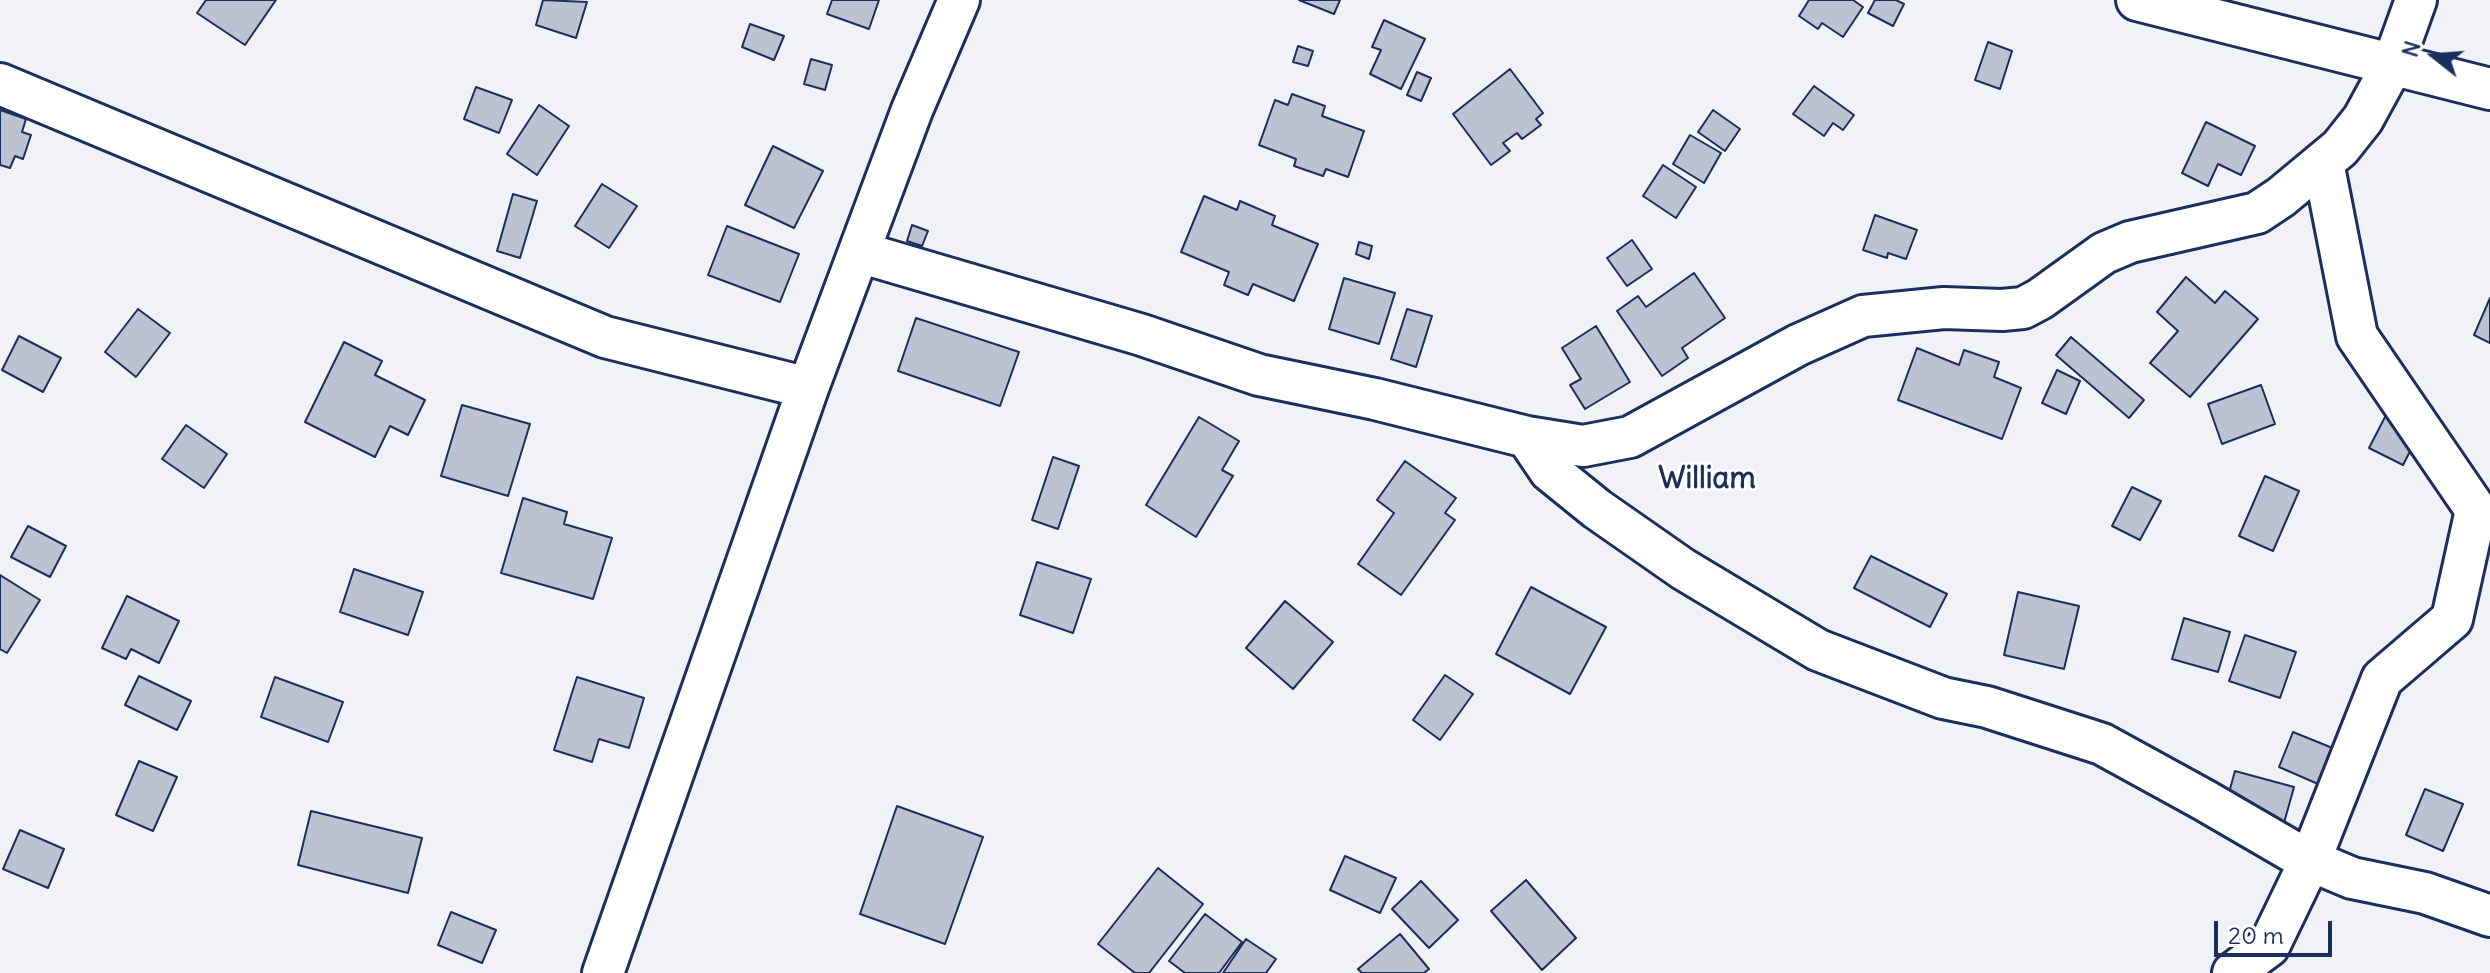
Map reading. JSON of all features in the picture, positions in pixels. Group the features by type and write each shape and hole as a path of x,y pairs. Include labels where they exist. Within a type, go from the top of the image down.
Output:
{"street":[{"path":"603,973 808,388 912,110 959,0"},
{"path":"2137,0 2490,89"},
{"path":"859,252 1142,335 1259,375 1375,399 1527,437 1583,446 1630,437 1798,345 1863,316 1944,308 2023,308 2104,253 2130,242 2257,213 2340,148 2363,119 2393,64 2416,0"},
{"path":"0,84 605,337 808,388"},
{"path":"2233,973 2269,946 2310,861 2382,679 2452,619 2485,502 2357,336 2323,162"},
{"path":"1527,437 1550,471 1597,509 1683,569 1818,650 1943,698 1987,707 2102,744 2310,861 2352,878 2425,893 2490,916"}],"building":[{"path":"206,0 276,0 245,45 197,13"},
{"path":"543,0 587,2 576,38 536,25"},
{"path":"832,0 879,0 869,29 827,14"},
{"path":"1299,0 1340,0 1334,14"},
{"path":"1809,0 1853,0 1863,7 1843,37 1822,23 1818,29 1799,16"},
{"path":"1875,0 1896,0 1904,4 1893,26 1868,13"},
{"path":"1384,20 1425,39 1401,89 1370,74 1381,50 1372,47"},
{"path":"750,24 784,36 774,60 742,47"},
{"path":"1988,42 2012,51 2000,89 1975,80"},
{"path":"1298,46 1313,51 1308,66 1293,62"},
{"path":"811,59 832,65 825,90 804,84"},
{"path":"1510,69 1543,113 1536,119 1541,125 1522,139 1517,133 1503,143 1510,151 1491,165 1453,114"},
{"path":"1417,72 1431,78 1421,101 1407,95"},
{"path":"1814,86 1854,115 1843,130 1833,123 1824,136 1793,114"},
{"path":"476,87 512,100 499,133 464,119"},
{"path":"1292,94 1325,106 1322,116 1364,131 1348,177 1326,169 1323,176 1294,166 1296,159 1259,145 1275,100 1288,105"},
{"path":"539,105 569,126 537,175 507,154"},
{"path":"0,110 26,119 22,132 31,135 23,159 15,156 10,168 0,165"},
{"path":"1713,110 1740,129 1725,151 1698,132"},
{"path":"2206,122 2255,146 2241,175 2218,164 2208,186 2182,173"},
{"path":"1690,135 1721,153 1704,183 1673,164"},
{"path":"773,146 823,171 794,228 745,205"},
{"path":"1663,165 1696,187 1676,218 1643,196"},
{"path":"602,184 637,206 609,248 575,226"},
{"path":"513,194 537,201 520,258 497,251"},
{"path":"1204,196 1237,210 1240,201 1275,216 1272,225 1318,244 1294,301 1253,284 1248,295 1224,285 1229,272 1181,252"},
{"path":"1875,215 1917,230 1906,259 1888,253 1887,258 1863,250"},
{"path":"912,225 928,231 922,246 907,241"},
{"path":"727,226 799,254 780,302 708,275"},
{"path":"1632,240 1652,269 1627,286 1607,258"},
{"path":"1359,242 1372,246 1369,259 1356,254"},
{"path":"1694,273 1725,318 1682,348 1688,358 1662,376 1617,311 1638,296 1646,307"},
{"path":"2186,277 2215,303 2225,291 2258,319 2190,397 2150,363 2178,331 2157,312"},
{"path":"1344,278 1395,293 1379,344 1329,329"},
{"path":"2490,298 2490,343 2474,335"},
{"path":"138,309 170,333 136,377 105,352"},
{"path":"1407,309 1432,316 1416,367 1391,359"},
{"path":"916,318 1019,352 1000,406 898,371"},
{"path":"1596,326 1630,382 1585,409 1570,385 1581,379 1562,348"},
{"path":"19,336 61,358 43,392 2,370"},
{"path":"2071,337 2144,400 2129,418 2056,355"},
{"path":"344,342 382,361 375,375 425,400 408,435 390,426 375,457 305,422"},
{"path":"1917,348 1959,365 1964,350 1999,362 1994,377 2021,388 2002,439 1898,400"},
{"path":"2057,370 2080,381 2066,414 2042,403"},
{"path":"2261,385 2275,424 2222,444 2208,404"},
{"path":"462,405 530,424 508,496 441,476"},
{"path":"2386,415 2420,432 2403,465 2369,448"},
{"path":"1199,417 1239,441 1222,470 1233,476 1196,537 1146,505"},
{"path":"186,425 227,454 204,488 162,459"},
{"path":"1053,457 1079,466 1058,529 1032,520"},
{"path":"1405,461 1456,498 1445,513 1455,520 1401,595 1358,564 1394,513 1377,500"},
{"path":"2265,476 2299,491 2273,551 2239,536"},
{"path":"2132,487 2161,501 2140,540 2112,526"},
{"path":"523,498 567,512 564,524 612,538 593,599 501,573"},
{"path":"28,526 66,546 50,577 11,557"},
{"path":"1871,556 1947,594 1930,627 1854,588"},
{"path":"1037,562 1091,579 1073,633 1020,615"},
{"path":"354,569 423,592 408,635 340,612"},
{"path":"0,575 40,600 7,653 0,649"},
{"path":"1531,587 1606,627 1570,694 1496,654"},
{"path":"2018,592 2079,606 2064,669 2004,655"},
{"path":"127,596 179,621 159,663 131,649 126,659 102,648"},
{"path":"1285,601 1333,642 1293,689 1246,648"},
{"path":"2184,618 2230,632 2218,672 2172,659"},
{"path":"2245,635 2296,652 2280,698 2229,681"},
{"path":"1445,675 1473,694 1440,740 1413,720"},
{"path":"139,676 191,701 177,730 125,705"},
{"path":"275,677 343,702 328,742 261,717"},
{"path":"577,677 644,698 629,748 599,739 592,762 554,750"},
{"path":"2293,732 2340,751 2325,787 2279,767"},
{"path":"139,761 177,777 153,831 116,815"},
{"path":"2235,771 2294,787 2284,823 2225,807"},
{"path":"2425,789 2463,804 2443,851 2406,835"},
{"path":"897,806 983,837 945,944 860,914"},
{"path":"311,811 422,838 408,893 298,865"},
{"path":"20,830 64,849 48,888 3,869"},
{"path":"1345,856 1396,878 1380,913 1330,890"},
{"path":"1158,868 1203,904 1149,973 1135,973 1098,944"},
{"path":"1526,880 1576,938 1542,970 1491,911"},
{"path":"1421,881 1458,920 1429,948 1392,909"},
{"path":"451,912 496,930 482,963 438,945"},
{"path":"1205,914 1242,942 1219,973 1185,973 1169,961"},
{"path":"1400,934 1429,969 1424,973 1362,973 1358,969"},
{"path":"1246,939 1276,959 1266,973 1223,973"}],"district":[{"name":"William","path":"1707,479"}]}
